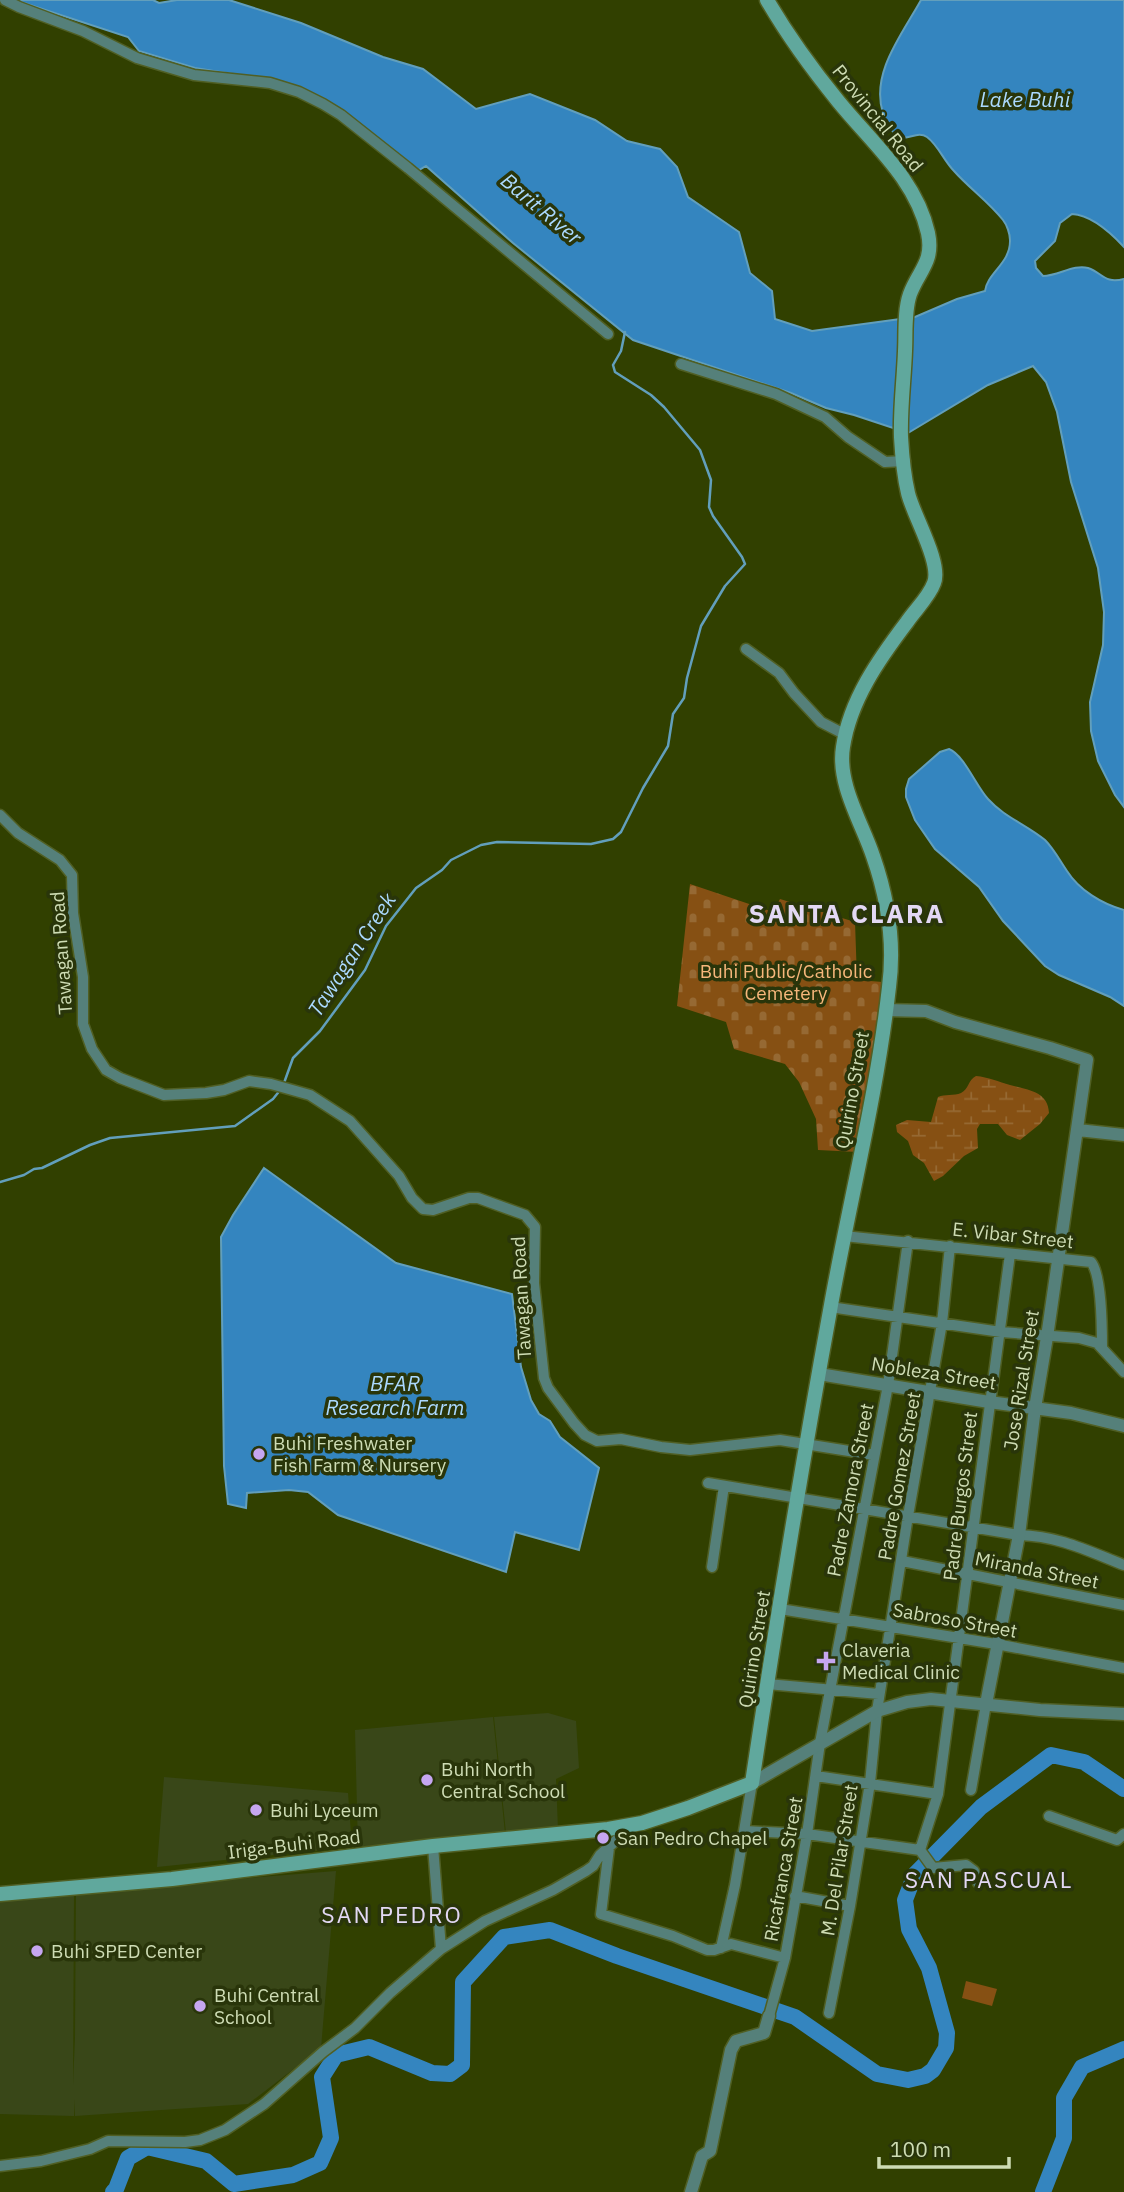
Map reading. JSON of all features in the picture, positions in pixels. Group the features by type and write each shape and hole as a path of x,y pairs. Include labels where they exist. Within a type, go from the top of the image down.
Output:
{"main road":[{"name":"Provincial Road","path":"767,0 785,32 837,100 907,182 917,199 929,236 929,255 909,296 901,434"},
{"name":"Quirino Street","path":"752,1783 830,1307 870,1109 886,1010 891,958 888,911 873,857 846,780 842,758 851,714 862,691 906,623 934,586 936,575 907,492 901,434"},
{"name":"Iriga-Buhi Road","path":"0,1894 185,1877 433,1846 627,1826 688,1808 752,1783"}],"street":[{"path":"5,0 83,31 137,58 194,75 270,83 299,92 323,104 408,168 608,334"},
{"path":"681,364 776,394 825,417 848,437 885,462 905,461"},
{"path":"746,649 779,673 821,722 846,735"},
{"name":"Tawagan Road","path":"0,815 18,832 60,860 72,875 73,913 83,977 83,1024 92,1049 106,1070 164,1095 224,1090 249,1081 310,1095 346,1117 400,1176 412,1198 422,1209 433,1210 468,1198 478,1198 524,1215 532,1221 534,1283 544,1378 563,1410 585,1435 597,1441 621,1439 690,1450 780,1440 874,1455"},
{"name":"Jose Rizal Street","path":"886,1010 926,1011 1087,1060 1035,1408 1019,1535 986,1704"},
{"path":"1078,1130 1124,1135"},
{"name":"E. Vibar Street","path":"844,1236 1091,1262 1096,1268 1102,1348"},
{"name":"Padre Zamora Street","path":"820,1743 888,1385 908,1241"},
{"name":"Padre Gomez Street","path":"877,1711 908,1516 943,1323 950,1246"},
{"name":"Padre Burgos Street","path":"921,1852 938,1794 1010,1254"},
{"path":"830,1307 1001,1332 1079,1338 1097,1343 1124,1372"},
{"name":"Nobleza Street","path":"819,1374 1091,1416 1124,1426"},
{"path":"708,1483 1019,1535 1040,1535 1124,1565"},
{"path":"712,1567 724,1486"},
{"name":"Miranda Street","path":"902,1561 1124,1605"},
{"name":"Sabroso Street","path":"780,1609 1124,1668"},
{"path":"767,1684 880,1695"},
{"path":"720,1948 752,1783 820,1743 877,1711 916,1700 1124,1714"},
{"path":"971,1790 986,1704"},
{"name":"M. Del Pilar Street","path":"828,2013 850,1906 870,1783 877,1711"},
{"name":"Ricafranca Street","path":"769,2016 785,1958 820,1743"},
{"path":"816,1776 938,1794"},
{"path":"1049,1816 1117,1840 1124,1834"},
{"path":"0,2166 41,2161 90,2149 108,2141 173,2143 214,2136 264,2104 355,2028 441,1949 485,1921 578,1876 593,1866 600,1854 621,1836 627,1826"},
{"path":"745,1830 807,1834 921,1852 930,1866 936,1869 966,1865 974,1871 978,1883"},
{"path":"433,1846 441,1949"},
{"path":"609,1848 601,1914 673,1936 707,1951 731,1944 785,1958"},
{"path":"795,1896 850,1906"},
{"path":"691,2192 702,2157 710,2151 731,2050 736,2042 764,2033 769,2016"}],"shaded area":[{"path":"548,1713 576,1721 579,1768 556,1779 558,1830 506,1833 494,1717"},
{"name":"Buhi North Central School","path":"493,1717 505,1833 358,1847 355,1730"},
{"name":"Buhi Lyceum","path":"164,1777 348,1793 352,1847 157,1867"},
{"name":"Buhi Central School","path":"336,1871 321,2048 248,2104 75,2116 74,2099 74,2116 0,2114 0,1901 74,1892 73,2085 76,1892"}],"green space":[{"name":"Buhi Public/Catholic Cemetery","path":"690,884 773,912 780,899 855,922 857,980 883,982 872,1074 858,1152 818,1150 816,1119 799,1082 785,1064 734,1049 726,1022 677,1006"},
{"path":"976,1076 1036,1093 1045,1100 1049,1113 1020,1140 1007,1135 998,1124 980,1124 977,1129 978,1148 934,1181 924,1163 913,1155 908,1141 897,1132 896,1125 907,1120 931,1122 938,1097 961,1093"},
{"path":"966,1981 997,1989 992,2006 962,1998"}],"water":[{"path":"15,0 153,0 159,3 177,0 229,0 301,23 383,57 423,69 476,109 530,94 595,120 627,141 660,149 677,167 688,197 739,232 750,273 772,291 775,319 812,331 915,317 957,299 985,291 1007,255 1010,240 1007,227 992,207 954,171 931,140 923,135 904,138 897,136 890,129 883,113 880,98 885,68 890,54 921,0 1124,0 1124,247 1094,221 1072,214 1060,223 1055,241 1035,261 1036,268 1043,276 1083,267 1108,279 1124,279 1124,807 1098,761 1091,731 1090,702 1103,645 1104,612 1098,568 1071,482 1057,412 1046,382 1033,366 988,385 908,433 826,408 791,393 633,340 513,243 426,166 419,170 344,113 258,78 195,68 139,51 128,37"},
{"path":"949,749 965,764 994,805 1045,840 1078,884 1099,900 1124,910 1124,1006 1045,966 1003,921 979,887 935,849 915,820 906,797 909,779 940,752"},
{"name":"BFAR Research Farm","path":"264,1168 396,1263 512,1294 521,1367 531,1400 539,1414 550,1421 560,1437 599,1468 579,1550 515,1532 506,1572 338,1515 308,1492 289,1490 247,1493 246,1508 228,1504 224,1466 221,1237"}],"waterway":[{"name":"Tawagan Creek","path":"284,1083 293,1058 320,1031 365,970 386,926 416,888 442,870 451,860 481,845 497,842 591,844 613,839 621,832 668,746 673,714 684,698 701,626 725,586 745,564 709,507 711,480 700,450 651,395 615,372 613,365 621,351 625,332"},
{"name":"Tawagan Creek","path":"0,1182 42,1168 110,1138 235,1126 273,1099 281,1089"},
{"path":"113,2192 128,2158 147,2147 206,2161 234,2184 293,2175 320,2163 331,2138 322,2077 336,2055 369,2047 432,2073 450,2074 462,2065 463,1982 504,1937 550,1930 795,2017 877,2074 908,2080 925,2076 933,2070 946,2048 947,2033 929,1968 909,1929 905,1900 915,1874 981,1807 1051,1755 1084,1762 1124,1789"},
{"path":"1043,2192 1064,2138 1064,2098 1082,2067 1124,2049"}],"place":[{"name":"Buhi Freshwater Fish Farm & Nursery","path":"259,1454"},
{"name":"Claveria Medical Clinic","path":"826,1661"},
{"name":"Buhi North Central School","path":"427,1780"},
{"name":"Buhi Lyceum","path":"256,1810"},
{"name":"San Pedro Chapel","path":"603,1838"},
{"name":"Buhi SPED Center","path":"37,1951"},
{"name":"Buhi Central School","path":"200,2006"}],"district":[{"name":"SANTA CLARA","path":"847,914"},
{"name":"SAN PASCUAL","path":"989,1880"},
{"name":"SAN PEDRO","path":"392,1915"}],"water label":[{"name":"Lake Buhi","path":"1025,100"},
{"name":"Barit River","path":"541,209"}]}
